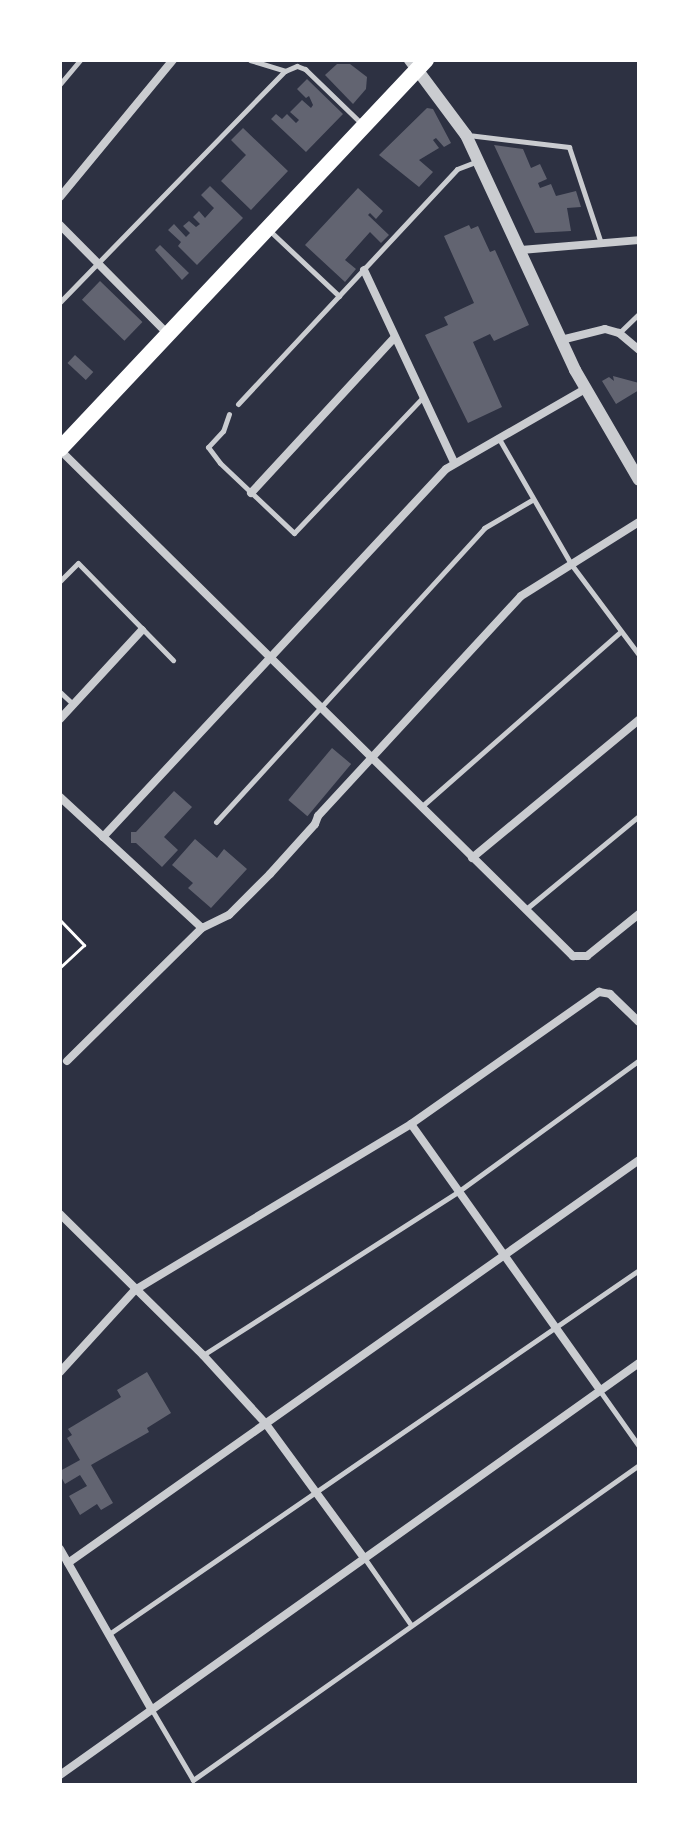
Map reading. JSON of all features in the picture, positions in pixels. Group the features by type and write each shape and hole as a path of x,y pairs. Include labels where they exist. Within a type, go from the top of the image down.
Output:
{"main road":[{"path":"60,450 364,126 418,63"}],"street":[{"path":"60,197 173,60"},
{"path":"418,63 466,135 585,389 639,480"},
{"path":"60,225 169,334"},
{"path":"521,250 639,240"},
{"path":"364,270 454,462"},
{"path":"561,340 593,330 619,333 639,350"},
{"path":"251,493 395,337"},
{"path":"103,837 268,657 454,462 585,389"},
{"path":"60,450 573,956 587,956 639,914"},
{"path":"67,1061 202,928 229,915 270,874 521,596 639,522"},
{"path":"60,719 142,630"},
{"path":"472,858 639,720"},
{"path":"60,797 202,928"},
{"path":"60,1372 135,1290 411,1124 605,991 639,1022"},
{"path":"411,1124 600,1390"},
{"path":"68,1563 639,1160"},
{"path":"60,1214 203,1355 266,1424 364,1558"},
{"path":"60,1775 639,1363"},
{"path":"60,1549 152,1710"}],"lane":[{"path":"60,84 80,60"},
{"path":"250,60 285,71"},
{"path":"60,302 285,71 297,66 305,69 364,126"},
{"path":"466,135 569,147 601,243"},
{"path":"238,404 457,169 479,160"},
{"path":"268,229 339,296"},
{"path":"619,333 639,314"},
{"path":"229,414 223,431 208,447 294,533 424,397"},
{"path":"498,437 571,564 639,655"},
{"path":"216,822 484,528 532,500"},
{"path":"60,581 78,563 173,660"},
{"path":"420,808 621,631"},
{"path":"60,692 73,705"},
{"path":"525,910 639,816"},
{"path":"203,1355 459,1191 639,1060"},
{"path":"108,1635 639,1270"},
{"path":"600,1390 639,1446"},
{"path":"152,1710 193,1780 639,1465"},
{"path":"364,1558 411,1625"}],"path":[{"path":"60,920 84,945 60,967"}],"building":[{"path":"337,64 350,64 367,77 366,89 353,104 325,75"},
{"path":"307,79 343,114 306,152 271,119 276,114 282,119 287,114 296,123 299,120 290,112 302,100 311,108 313,105 309,96 306,98 297,89"},
{"path":"427,108 433,109 451,143 444,147 436,138 433,140 439,148 419,160 433,172 419,187 379,155"},
{"path":"243,128 288,171 251,210 221,181 246,155 231,140"},
{"path":"494,145 523,149 531,168 540,164 547,179 538,183 540,188 551,184 556,196 576,191 581,207 567,208 571,231 535,233"},
{"path":"210,186 243,218 197,265 178,246 181,242 168,230 174,224 186,237 190,233 183,226 189,221 196,227 200,224 193,217 199,211 205,218 214,208 201,195"},
{"path":"358,188 383,211 376,219 370,213 368,215 389,235 381,243 370,232 345,260 356,269 345,282 305,245"},
{"path":"469,225 471,229 478,226 490,252 495,250 529,325 494,341 490,334 473,342 502,407 468,423 425,335 448,325 444,317 474,303 444,236"},
{"path":"160,245 189,273 182,280 155,250"},
{"path":"100,281 142,322 124,341 82,300"},
{"path":"75,355 93,372 86,380 67,363"},
{"path":"613,376 639,383 639,390 616,404 602,381 609,377 614,381"},
{"path":"332,748 351,764 307,816 288,800"},
{"path":"174,791 192,807 164,837 178,850 162,867 136,843 131,843 131,832 136,832"},
{"path":"195,839 217,858 224,849 247,869 211,908 188,888 193,883 172,865"},
{"path":"147,1372 171,1413 147,1428 149,1432 91,1465 113,1503 101,1510 97,1504 80,1515 69,1496 87,1486 80,1475 65,1484 60,1475 60,1471 80,1460 67,1438 72,1435 68,1429 121,1397 117,1390"}]}
